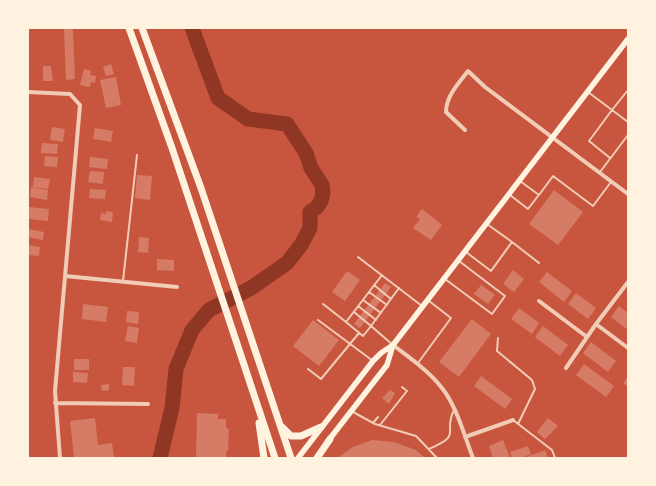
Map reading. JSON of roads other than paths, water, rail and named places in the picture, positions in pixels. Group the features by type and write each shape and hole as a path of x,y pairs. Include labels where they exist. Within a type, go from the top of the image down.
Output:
{"highway":[{"path":"129,28 275,458"},
{"path":"142,28 201,188 275,414 291,458"},
{"path":"254,399 264,458"},
{"path":"275,414 283,429 291,436 301,436 321,427"},
{"path":"317,458 330,438"}],"main road":[{"path":"314,458 387,365 394,345 588,91 626,47 628,39"},
{"path":"298,458 373,361 381,353 394,345"}],"street":[{"path":"465,130 446,112 446,105 454,88 468,72 485,87 628,194"},
{"path":"28,92 70,94 80,105 55,403 60,458"},
{"path":"65,276 178,287"},
{"path":"566,368 596,324 628,282"},
{"path":"539,301 587,337"},
{"path":"596,324 628,348"},
{"path":"394,345 443,388 454,410 473,458"},
{"path":"55,403 148,404"},
{"path":"465,437 513,420"}],"lane":[{"path":"610,158 589,141 628,90"},
{"path":"588,91 628,122"},
{"path":"599,173 628,135"},
{"path":"123,282 137,155"},
{"path":"509,194 528,209 553,176 593,206 611,182"},
{"path":"519,181 538,195"},
{"path":"487,223 539,263"},
{"path":"465,252 491,271 512,242"},
{"path":"358,257 423,307"},
{"path":"445,278 492,314 505,296 458,260"},
{"path":"346,322 382,275"},
{"path":"374,285 391,299"},
{"path":"323,304 363,336 399,288"},
{"path":"369,292 387,305"},
{"path":"363,300 381,313"},
{"path":"417,364 451,318 428,300"},
{"path":"358,306 376,320"},
{"path":"354,312 394,345"},
{"path":"318,320 373,361"},
{"path":"308,369 321,379 359,332"},
{"path":"498,338 497,351 532,380 535,389 518,424"},
{"path":"380,425 407,391 402,387"},
{"path":"429,449 447,440 452,433 450,424 454,410"},
{"path":"351,411 373,423 416,436 437,458"},
{"path":"373,423 378,417"},
{"path":"513,420 552,450 555,458"}],"waterway":[{"path":"160,458 172,408 176,369 192,330 209,310 251,288 287,263 301,245 310,228 310,212 317,207 321,201 323,193 322,185 311,168 306,153 287,124 248,119 218,98 192,28"}]}
